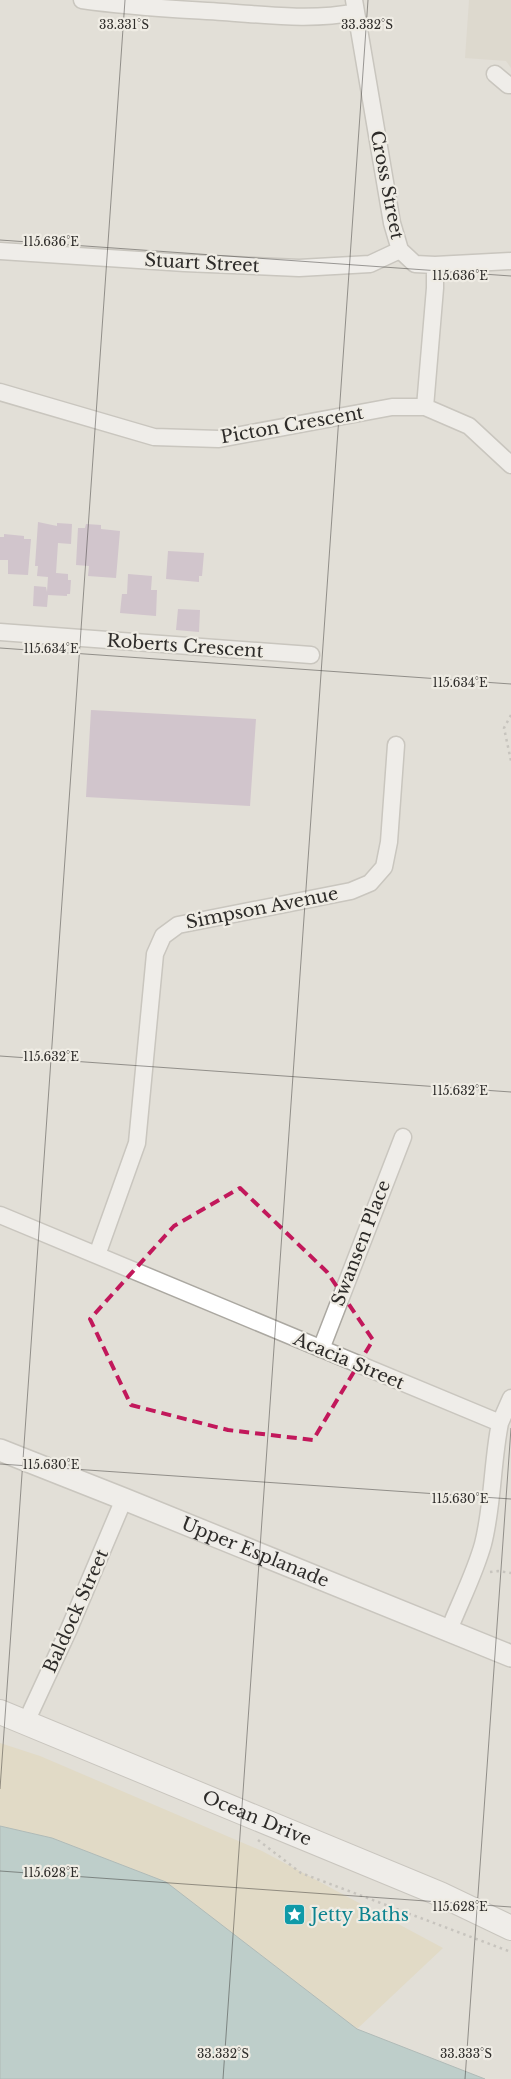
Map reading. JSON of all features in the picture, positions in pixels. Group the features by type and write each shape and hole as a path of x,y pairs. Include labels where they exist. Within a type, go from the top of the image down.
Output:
{"main road":[{"name":"Ocean Drive","path":"0,1699 29,1717 440,1894 511,1928"},
{"name":"Ocean Drive","path":"0,1712 29,1717 482,1900 511,1914"}],"street":[{"path":"82,0 117,6 301,18 333,17 355,6"},
{"name":"Cross Street","path":"355,6 392,223 400,250 415,264 435,265 511,261"},
{"path":"495,74 511,86"},
{"name":"Stuart Street","path":"0,251 185,264 299,268 370,264 400,250"},
{"path":"424,407 435,288 435,265"},
{"name":"Picton Crescent","path":"0,392 154,437 219,439 392,407 424,407 469,426 511,465"},
{"name":"Roberts Crescent","path":"0,632 310,655"},
{"name":"Simpson Avenue","path":"97,1255 137,1143 155,954 163,936 178,925 351,891 370,883 384,867 389,842 396,745"},
{"name":"Swansen Place","path":"320,1349 403,1137"},
{"name":"Acacia Street","path":"0,1215 500,1423"},
{"path":"449,1630 482,1546 488,1516 494,1454 500,1423 511,1398"},
{"name":"Upper Esplanade","path":"0,1450 511,1656"},
{"name":"Baldock Street","path":"29,1717 124,1499"}],"path":[{"path":"511,715 504,728 511,761"},
{"path":"254,1838 301,1872 511,1952"}],"highlighted area":[{"path":"240,1188 327,1272 373,1340 313,1440 228,1430 131,1405 90,1319 174,1226"}],"shaded area":[{"path":"469,0 511,0 511,68 506,61 465,58"}],"sand":[{"name":"Jetty Baths","path":"0,1743 40,1756 262,1851 443,1948 357,2029 166,1882 52,1838 0,1826"}],"water":[{"path":"0,1826 52,1838 166,1882 357,2029 485,2079 0,2079"}],"building":[{"path":"38,522 57,526 57,523 72,524 71,544 58,543 56,573 68,574 68,580 71,580 70,594 67,594 67,596 48,595 47,607 33,606 34,586 46,587 47,592 48,577 37,576 38,566 35,566"},
{"path":"86,524 101,525 101,529 120,531 116,578 88,576 89,566 76,565 78,528 85,528"},
{"path":"4,534 24,536 24,539 31,539 28,575 8,574 8,560 0,560 0,537 4,537"},
{"path":"168,551 204,553 202,576 199,576 199,582 166,579"},
{"path":"128,574 152,576 151,590 157,590 156,616 120,613 122,594 127,594"},
{"path":"178,609 200,610 199,632 176,630"},
{"path":"91,710 256,719 250,806 86,797"}],"place":[{"name":"Jetty Baths","path":"295,1915"}]}
